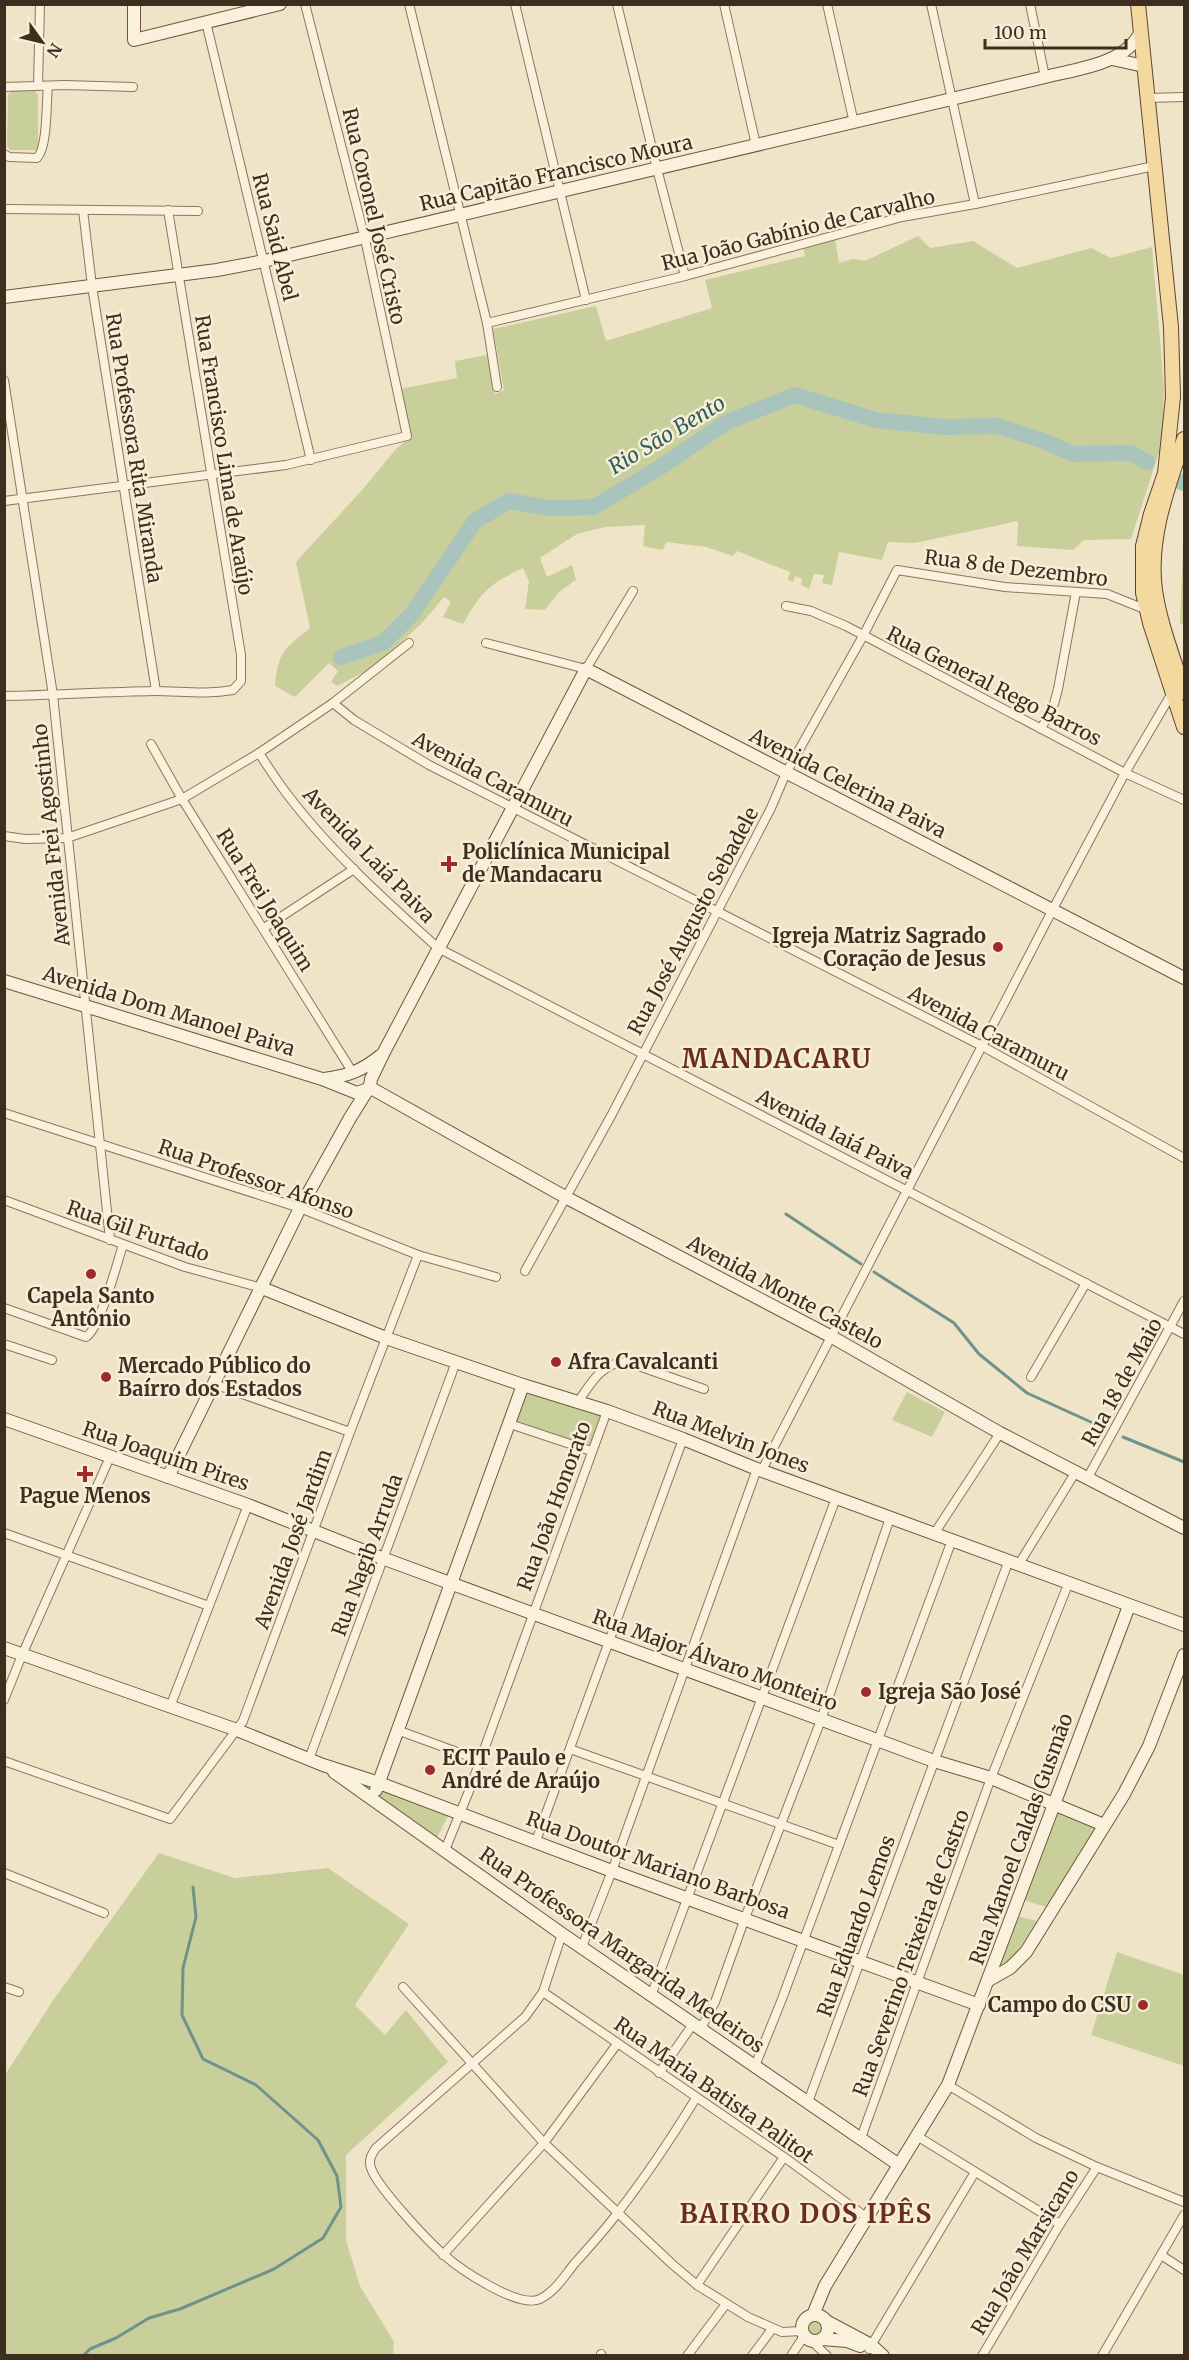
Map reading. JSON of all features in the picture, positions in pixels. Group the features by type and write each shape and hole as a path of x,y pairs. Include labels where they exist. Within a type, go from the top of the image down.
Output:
{"main road":[{"path":"134,4 134,39 280,4"},
{"path":"1138,4 1179,385 1165,473 1150,514 1143,546 1142,574 1147,610 1178,692"},
{"path":"1111,59 1129,50 1140,33"},
{"path":"1111,59 1144,66"},
{"name":"Rua Capitão Francisco Moura","path":"4,297 264,261 854,123 1111,59"},
{"path":"1185,439 1157,527 1154,554 1155,591 1185,727"},
{"path":"168,1477 300,1208 350,1118 362,1079 384,1052 586,669"},
{"name":"Avenida Celerina Paiva","path":"586,669 1185,978"},
{"name":"Avenida Dom Manoel Paiva","path":"4,981 352,1090"},
{"path":"322,1079 362,1079"},
{"path":"350,1118 352,1090 361,1093 362,1079"},
{"name":"Avenida Monte Castelo","path":"362,1079 567,1198 832,1337 1000,1433 1185,1528"},
{"name":"Rua Melvin Jones","path":"262,1288 386,1338 607,1411 759,1470 1185,1625"},
{"path":"372,1799 523,1385"},
{"name":"Rua Joaquim Pires","path":"4,1419 248,1505 313,1532"},
{"name":"Rua Major Álvaro Monteiro","path":"313,1532 685,1671 934,1761 991,1778 1104,1826"},
{"name":"Rua Manoel Caldas Gusmão","path":"810,2337 804,2321 813,2315 822,2292 866,2217 948,2085 1129,1606"},
{"path":"4,1648 237,1730 323,1765"},
{"path":"989,1980 1010,1968 1026,1952 1124,1794 1149,1746 1185,1655"},
{"name":"Rua Doutor Mariano Barbosa","path":"323,1765 379,1782 612,1871 979,2005"},
{"name":"Rua Professora Margarida Medeiros","path":"323,1765 651,1996 899,2165"},
{"path":"813,2315 818,2315 876,2351"},
{"path":"810,2337 828,2331 826,2321"},
{"path":"810,2337 847,2341 876,2351"}],"street":[{"path":"38,85 40,4"},
{"name":"Rua Coronel José Cristo","path":"305,4 365,239 407,436 311,460"},
{"path":"409,4 487,323 497,387"},
{"path":"515,4 586,300"},
{"path":"617,4 685,276"},
{"path":"724,4 756,145"},
{"path":"827,4 854,123"},
{"path":"931,4 975,204"},
{"path":"1030,4 1045,77"},
{"name":"Rua Said Abel","path":"206,22 311,460"},
{"path":"4,87 38,85 134,87"},
{"path":"4,154 9,157 37,158 40,155 43,145 48,86"},
{"path":"1147,98 1185,98"},
{"name":"Rua João Gabínio de Carvalho","path":"487,323 685,276 903,217 1154,166"},
{"path":"4,209 198,211"},
{"name":"Rua Professora Rita Miranda","path":"83,210 92,286 156,691"},
{"name":"Rua Francisco Lima de Araújo","path":"156,691 190,694 233,690 238,687 242,673 241,655 168,210"},
{"name":"Avenida Frei Agostinho","path":"4,380 53,695 110,1240"},
{"path":"4,501 311,460"},
{"name":"Rua 8 de Dezembro","path":"887,585 897,570 901,569 1005,587 1107,594 1147,610"},
{"name":"Rua José Augusto Sebadele","path":"525,1271 567,1198 771,808 786,773 863,636 887,585"},
{"path":"586,669 633,591"},
{"path":"1041,729 1054,704 1058,689 1076,592"},
{"name":"Rua General Rego Barros","path":"786,606 811,611 828,618 1125,772 1185,800"},
{"path":"4,836 34,839 67,838 182,798 259,753 333,702 409,643"},
{"name":"Avenida Celerina Paiva","path":"486,644 586,669"},
{"path":"4,696 156,691"},
{"path":"582,1947 759,1470 832,1337 1125,772 1178,692"},
{"name":"Avenida Caramuru","path":"333,702 354,720 385,740 512,808 982,1046 1185,1158"},
{"name":"Rua Frei Joaquim","path":"151,744 182,798 362,1079"},
{"name":"Avenida Laiá Paiva","path":"259,753 287,794 354,869 438,948"},
{"path":"264,928 354,869"},
{"name":"Avenida Iaiá Paiva","path":"438,948 1185,1334"},
{"name":"Rua Professor Afonso","path":"4,1113 300,1208 418,1255 496,1277"},
{"name":"Rua Gil Furtado","path":"4,1200 185,1267 262,1288"},
{"path":"4,1308 86,1337 93,1331 105,1302 123,1245"},
{"name":"Avenida José Jardim","path":"4,1761 170,1819 237,1730 256,1689 350,1432 418,1255"},
{"path":"1031,1377 1086,1283"},
{"name":"Rua 18 de Maio","path":"1087,1479 1185,1301"},
{"path":"4,1344 52,1360"},
{"name":"Rua Nagib Arruda","path":"309,1759 456,1362"},
{"path":"578,1402 598,1375 615,1362 627,1362 704,1389"},
{"path":"214,1384 350,1432"},
{"name":"Rua João Honorato","path":"445,1850 607,1411"},
{"path":"510,1424 591,1451"},
{"path":"934,1534 1000,1433"},
{"path":"536,1841 683,1439"},
{"path":"4,1700 110,1457"},
{"name":"Rua Eduardo Lemos","path":"808,2102 934,1761 1014,1562 1075,1473"},
{"path":"651,1996 836,1498"},
{"path":"170,1707 248,1505"},
{"path":"659,2073 715,2002 821,1720 890,1518"},
{"path":"4,1533 208,1606"},
{"path":"755,2066 952,1540"},
{"name":"Rua Severino Teixeira de Castro","path":"861,2138 991,1778 1069,1582"},
{"path":"397,1730 479,1760"},
{"path":"570,1749 839,1845"},
{"path":"4,1873 104,1913"},
{"path":"562,1934 543,1992 520,2022 376,2148 370,2157 370,2167 378,2181 401,2210 443,2255 463,2270 513,2297 533,2301 549,2293 618,2213 696,2098"},
{"path":"4,1987 19,1992"},
{"path":"402,1987 544,2143 698,2285 726,2304 772,2329 810,2337 827,2355"},
{"name":"Rua Maria Batista Palitot","path":"543,1992 784,2157 866,2217"},
{"path":"443,2255 544,2143 617,2044"},
{"path":"948,2085 1036,2138 1097,2167 1185,2202"},
{"path":"917,2136 1060,2224"},
{"path":"698,2285 784,2157"},
{"name":"Rua João Marsicano","path":"982,2355 1060,2224 1097,2167"},
{"path":"876,2351 975,2172"},
{"path":"1102,2355 1185,2215"},
{"path":"1161,2255 1185,2270"},
{"path":"687,2355 726,2304"},
{"path":"752,2355 772,2329"},
{"path":"791,2355 810,2337"}],"green space":[{"path":"12,90 34,90 38,95 38,147 35,150 10,150 7,146 8,95"},
{"path":"918,236 930,248 973,241 1017,268 1091,248 1111,258 1152,247 1164,388 1162,443 1131,539 1084,540 1073,550 1017,546 1018,521 915,543 888,542 882,560 839,552 832,585 822,583 824,575 814,574 809,589 801,585 802,579 795,576 793,582 788,580 790,572 737,551 733,556 706,547 666,542 663,550 643,546 645,525 605,527 577,534 540,558 547,577 572,565 576,580 559,592 545,610 525,609 529,581 523,568 487,590 463,624 443,617 451,602 444,597 422,623 374,667 337,686 331,682 338,671 329,663 295,697 275,686 278,666 284,652 310,628 296,562 396,449 408,439 399,389 457,378 455,361 487,355 495,394 504,390 493,329 596,306 606,341 712,308 705,280 805,256 803,246 835,239 839,263 853,259 865,261"},
{"path":"1184,517 1184,625 1180,623"},
{"path":"525,1386 607,1411 591,1451 510,1424"},
{"path":"907,1392 945,1412 932,1437 892,1420"},
{"path":"384,1792 449,1814 436,1840 376,1796"},
{"path":"1056,1809 1099,1829 1049,1908 1023,1900"},
{"path":"159,1853 235,1878 328,1868 409,1924 355,2005 385,2035 406,2010 448,2062 346,2155 346,2240 360,2286 394,2342 393,2355 5,2355 5,2075 54,1999"},
{"path":"1018,1916 1037,1921 1017,1952 998,1970"},
{"name":"Campo do CSU","path":"1117,1952 1184,1975 1184,2066 1091,2035"},
{"path":"812,2321 818,2321 822,2328 818,2335 812,2335 808,2331 808,2325"}],"waterway":[{"name":"Rio São Bento","path":"341,657 383,643 412,614 475,521 509,501 549,508 594,507 659,468 727,422 795,395 876,420 943,427 998,426 1044,441 1073,454 1131,453 1147,462"},
{"path":"786,1214 861,1264"},
{"path":"874,1272 954,1323 979,1354 1027,1393 1104,1428"},
{"path":"1123,1437 1184,1462"},
{"path":"83,2356 90,2349 116,2338 149,2318 180,2309 274,2269 323,2238 341,2207 337,2176 318,2140 256,2085 203,2059 182,2015 183,1968 196,1917 193,1887"}],"place":[{"name":"Policlínica Municipal de Mandacaru","path":"449,864"},
{"name":"Igreja Matriz Sagrado Coração de Jesus","path":"998,947"},
{"name":"Capela Santo Antônio","path":"91,1274"},
{"name":"Afra Cavalcanti","path":"556,1362"},
{"name":"Mercado Público do Baírro dos Estados","path":"106,1377"},
{"name":"Pague Menos","path":"85,1474"},
{"name":"Igreja São José","path":"866,1692"},
{"name":"ECIT Paulo e André de Araújo","path":"430,1770"},
{"name":"Campo do CSU","path":"1143,2005"}],"district":[{"name":"MANDACARU","path":"777,1059"},
{"name":"BAIRRO DOS IPÊS","path":"806,2214"}]}
